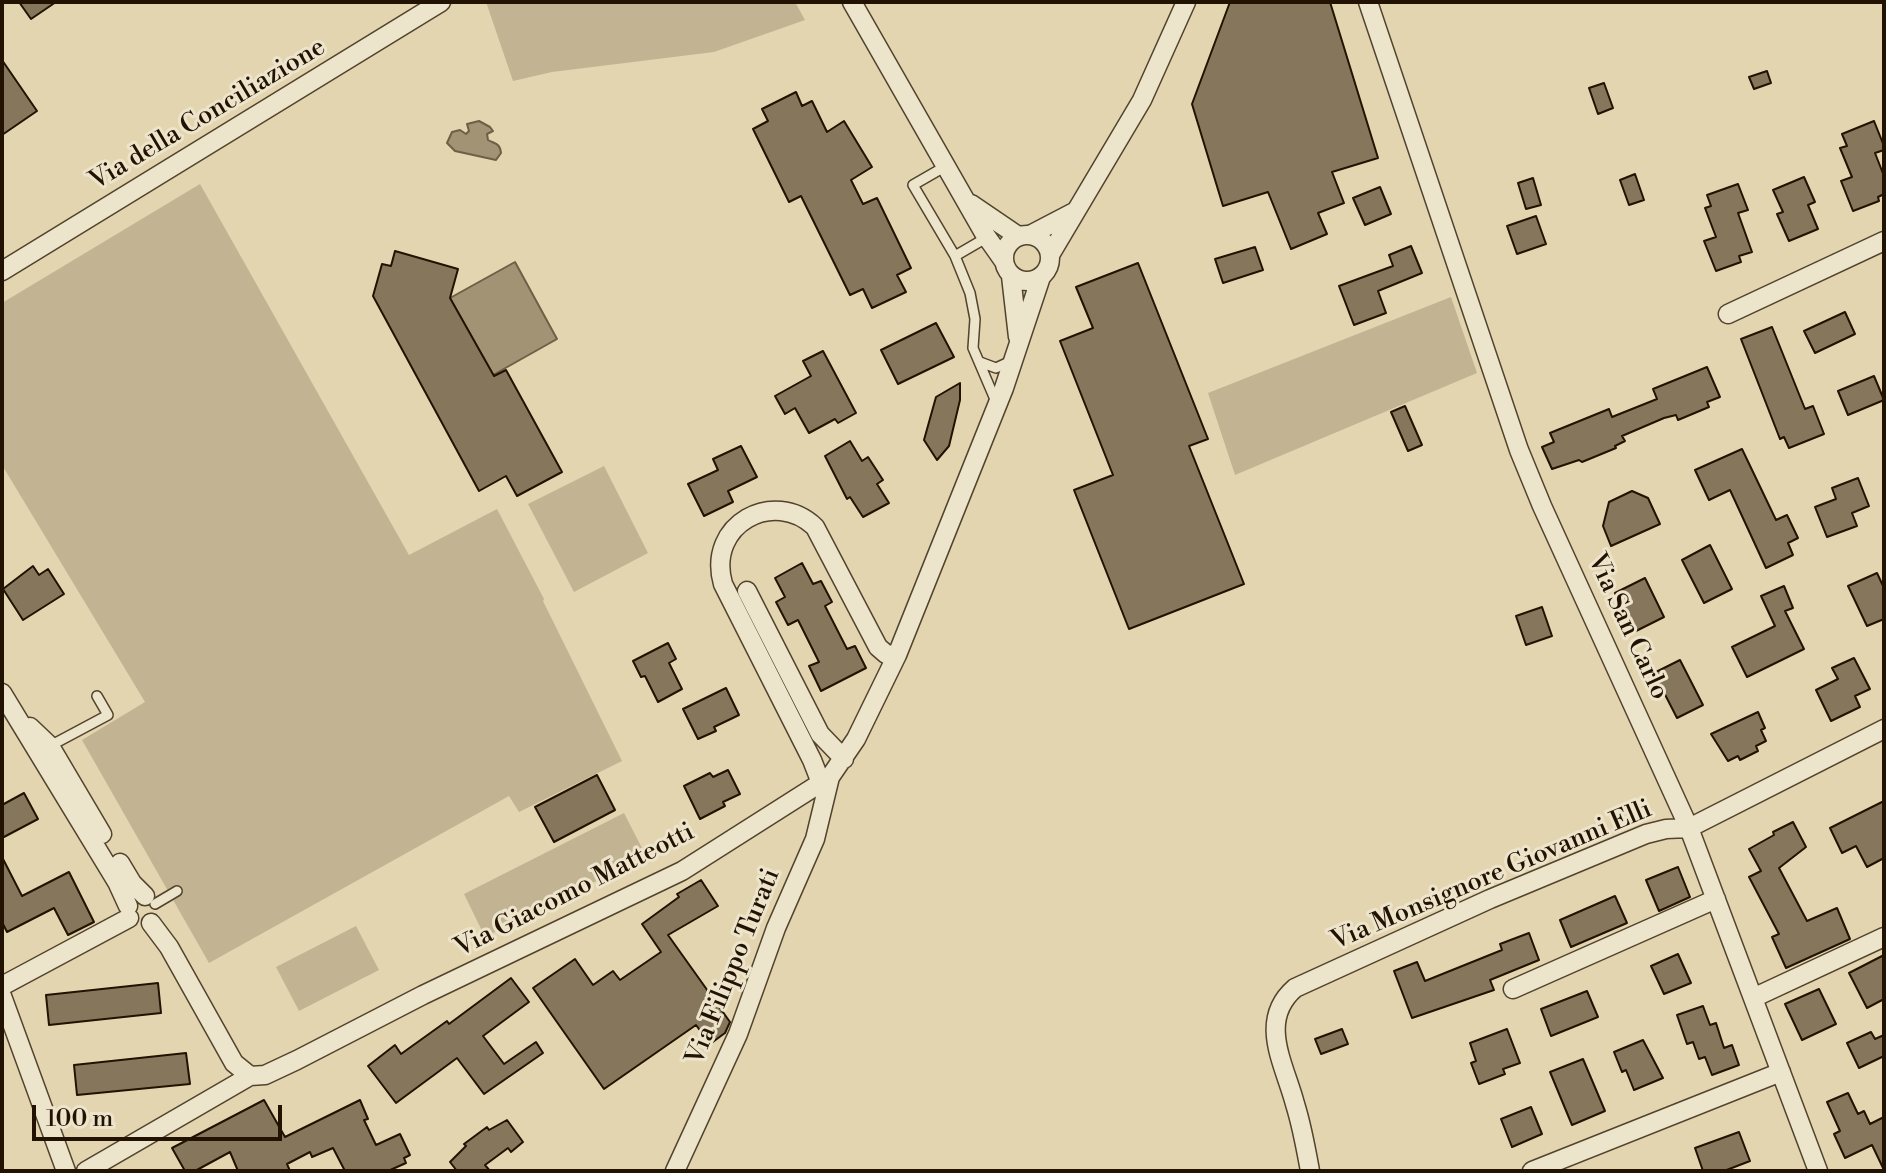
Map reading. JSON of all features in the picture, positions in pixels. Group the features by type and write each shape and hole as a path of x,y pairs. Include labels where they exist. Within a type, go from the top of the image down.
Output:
{"street":[{"name":"Via della Conciliazione","path":"2,271 441,2"},
{"path":"852,2 986,238 1007,268 1026,281 1041,277 1047,271 1050,255 1142,100 1186,2"},
{"name":"Via San Carlo","path":"1368,2 1528,471 1689,828 1818,1171"},
{"path":"966,200 1024,235 1044,242 1050,255"},
{"path":"1007,268 1007,246 1078,209"},
{"path":"1728,314 1884,241"},
{"name":"Via Giacomo Matteotti","path":"1007,268 1017,349"},
{"name":"Via Giacomo Matteotti","path":"86,1171 250,1076 265,1075 297,1060 423,995 682,871 825,780 844,759 897,655 997,406 1041,277"},
{"path":"825,780 723,584 718,567 723,541 744,520 758,513 779,511 805,518 815,527 878,647 886,654 897,655"},
{"path":"747,591 820,734 844,759"},
{"path":"5,699 44,750 132,883 150,900 157,915 151,923 139,926 128,912 117,882 44,750"},
{"name":"Via Monsignore Giovanni Elli","path":"1310,1171 1296,1107 1275,1037 1278,1009 1290,992 1476,906 1646,834 1689,828 1884,729"},
{"name":"Via Filippo Turati","path":"675,1171 738,1034 776,928 815,839 825,780"},
{"path":"2,986 128,912 133,899 150,900"},
{"path":"1513,989 1716,899"},
{"path":"151,923 169,947 234,1063 250,1076"},
{"path":"1753,998 1884,937"},
{"path":"2,996 66,1171"},
{"path":"1532,1171 1781,1072"}],"lane":[{"path":"946,166 913,185 955,256 970,293 975,319 973,348 997,406"},
{"path":"955,256 986,238"},
{"path":"980,362 996,368 1006,365 1017,349"},
{"path":"44,750 108,715 97,696"},
{"path":"150,900 177,891"}],"shaded area":[{"path":"486,2 795,2 805,20 714,52 552,72 513,81"},
{"path":"479,121 493,131 487,134 488,140 497,144 500,150 496,160 455,151 447,143 452,132 460,130 466,134 469,131 467,124"},
{"path":"200,184 409,555 497,509 622,761 519,812 509,796 209,963 82,740 145,702 2,465 2,303"},
{"path":"515,262 557,339 493,375 450,298"},
{"path":"1451,297 1477,373 1235,475 1208,393"},
{"path":"604,466 648,553 574,592 528,504"},
{"path":"624,813 646,856 485,937 464,894"},
{"path":"356,926 379,970 299,1011 276,967"}],"building":[{"path":"19,2 56,2 31,19"},
{"path":"1230,2 1330,2 1378,158 1332,172 1344,203 1318,213 1327,234 1291,249 1268,192 1223,206 1192,104"},
{"path":"2,60 37,111 2,135"},
{"path":"1767,71 1771,83 1754,89 1749,77"},
{"path":"1604,83 1613,108 1598,114 1589,88"},
{"path":"796,92 802,106 812,101 827,132 844,121 872,167 851,180 863,204 877,198 911,268 897,275 906,292 872,308 863,289 850,295 801,196 789,202 753,129 768,121 762,109"},
{"path":"1874,121 1884,146 1884,150 1875,153 1884,176 1884,194 1878,197 1879,201 1853,211 1841,181 1852,177 1840,148 1847,146 1842,134"},
{"path":"1635,174 1644,200 1629,205 1620,180"},
{"path":"1804,177 1815,202 1808,205 1818,229 1789,241 1777,214 1783,212 1773,190"},
{"path":"1533,178 1541,205 1526,209 1518,183"},
{"path":"1738,184 1748,210 1738,213 1752,252 1739,256 1741,262 1716,271 1704,241 1716,237 1705,208 1711,206 1707,195"},
{"path":"1380,187 1391,214 1365,225 1353,198"},
{"path":"1536,216 1546,244 1517,254 1507,226"},
{"path":"1411,246 1422,273 1378,291 1386,313 1354,325 1339,286 1393,266 1389,255"},
{"path":"1255,247 1263,270 1223,283 1215,259"},
{"path":"395,251 458,269 450,298 494,376 506,370 562,472 517,496 506,476 479,491 373,296 382,264 391,266"},
{"path":"1138,263 1208,439 1189,446 1244,584 1129,629 1074,490 1113,475 1060,341 1093,328 1076,287"},
{"path":"1845,312 1855,334 1815,353 1804,331"},
{"path":"936,323 954,357 898,384 881,350"},
{"path":"1772,327 1805,409 1813,406 1824,434 1789,448 1784,437 1780,439 1741,339"},
{"path":"823,351 856,413 838,423 835,419 809,433 795,408 785,414 775,396 811,376 803,361"},
{"path":"1707,367 1720,397 1707,402 1709,407 1678,420 1676,415 1664,418 1622,436 1625,441 1616,448 1582,462 1579,460 1552,469 1542,447 1554,442 1550,433 1609,409 1612,417 1657,399 1653,389"},
{"path":"1874,376 1884,400 1848,415 1838,391"},
{"path":"960,383 960,400 949,446 937,460 924,440 936,397"},
{"path":"1405,406 1422,445 1408,451 1391,412"},
{"path":"850,441 862,461 868,457 883,480 877,484 889,503 863,517 850,497 847,499 825,456"},
{"path":"741,446 757,477 728,491 733,502 704,516 688,484 718,470 713,459"},
{"path":"1742,449 1776,520 1787,515 1798,538 1788,543 1793,555 1766,568 1730,490 1709,500 1695,470"},
{"path":"1858,478 1869,506 1852,513 1857,526 1827,537 1815,507 1836,499 1832,488"},
{"path":"1632,491 1648,498 1660,524 1611,546 1603,526 1609,502"},
{"path":"1710,545 1732,589 1704,603 1682,560"},
{"path":"802,563 813,584 821,581 832,602 825,606 847,649 855,646 866,668 821,691 809,666 819,662 798,620 788,625 776,602 785,597 775,578"},
{"path":"33,566 39,575 48,569 64,594 23,620 3,589"},
{"path":"1877,573 1884,588 1884,619 1867,626 1848,586"},
{"path":"1645,578 1664,617 1634,632 1615,593"},
{"path":"1784,586 1793,608 1785,611 1804,649 1747,677 1732,647 1775,626 1761,596"},
{"path":"1542,607 1552,636 1526,645 1516,616"},
{"path":"668,643 676,659 669,663 682,689 658,702 645,676 641,677 633,661"},
{"path":"1854,658 1870,689 1855,696 1860,707 1831,721 1816,690 1838,679 1832,668"},
{"path":"1680,660 1703,705 1677,718 1654,673"},
{"path":"726,688 739,715 698,739 683,709"},
{"path":"1758,712 1765,728 1761,730 1766,741 1756,746 1758,751 1740,760 1738,756 1728,761 1711,734"},
{"path":"728,770 740,794 700,819 684,786 710,773 713,777"},
{"path":"597,775 615,810 554,842 535,807"},
{"path":"24,793 38,819 2,838 2,805"},
{"path":"1884,801 1884,858 1867,867 1856,846 1842,853 1830,828"},
{"path":"1793,822 1806,847 1779,868 1807,921 1837,908 1850,939 1786,968 1772,937 1779,934 1749,877 1761,871 1749,849"},
{"path":"2,857 22,896 69,872 94,922 68,935 54,908 7,932 2,922"},
{"path":"1678,867 1690,897 1659,911 1646,880"},
{"path":"701,880 718,906 668,935 730,1022 725,1033 710,1044 696,1025 604,1089 533,988 575,959 593,985 613,971 620,980 661,952 642,924 679,897 677,894"},
{"path":"1615,896 1627,923 1571,947 1560,920"},
{"path":"1529,933 1539,960 1490,980 1494,990 1412,1018 1394,971 1417,962 1425,981 1502,950 1500,944"},
{"path":"1678,954 1691,983 1664,994 1651,966"},
{"path":"1884,955 1884,999 1867,1008 1849,973"},
{"path":"511,978 529,1002 483,1036 504,1064 536,1042 543,1053 484,1094 457,1058 396,1103 368,1066 395,1045 401,1054 447,1021 449,1024"},
{"path":"158,983 161,1013 49,1025 46,995"},
{"path":"1819,989 1836,1024 1802,1040 1785,1004"},
{"path":"1587,991 1598,1017 1551,1036 1541,1009"},
{"path":"1703,1006 1710,1025 1716,1023 1724,1048 1732,1045 1739,1065 1712,1075 1705,1057 1699,1059 1693,1042 1687,1044 1677,1015"},
{"path":"1342,1029 1348,1044 1321,1054 1315,1039"},
{"path":"1507,1029 1520,1063 1503,1069 1505,1074 1479,1084 1471,1063 1476,1061 1470,1043"},
{"path":"1871,1032 1875,1039 1884,1035 1884,1056 1859,1068 1847,1043"},
{"path":"1643,1040 1663,1078 1634,1090 1614,1052"},
{"path":"186,1053 190,1084 77,1095 74,1065"},
{"path":"1583,1059 1605,1111 1572,1125 1550,1072"},
{"path":"1848,1093 1858,1114 1864,1111 1870,1124 1884,1117 1884,1170 1872,1145 1845,1158 1834,1134 1840,1131 1827,1102"},
{"path":"264,1100 285,1137 360,1100 368,1119 364,1120 376,1145 400,1134 410,1155 404,1158 406,1163 388,1171 345,1171 333,1148 312,1157 310,1152 287,1164 290,1171 238,1171 230,1152 195,1171 185,1171 172,1148"},
{"path":"1531,1107 1542,1134 1512,1147 1501,1119"},
{"path":"507,1120 523,1142 511,1152 508,1148 485,1165 490,1171 457,1171 450,1162 466,1146 464,1144 487,1127 489,1130"},
{"path":"1739,1132 1750,1161 1724,1171 1703,1171 1695,1148"}]}
